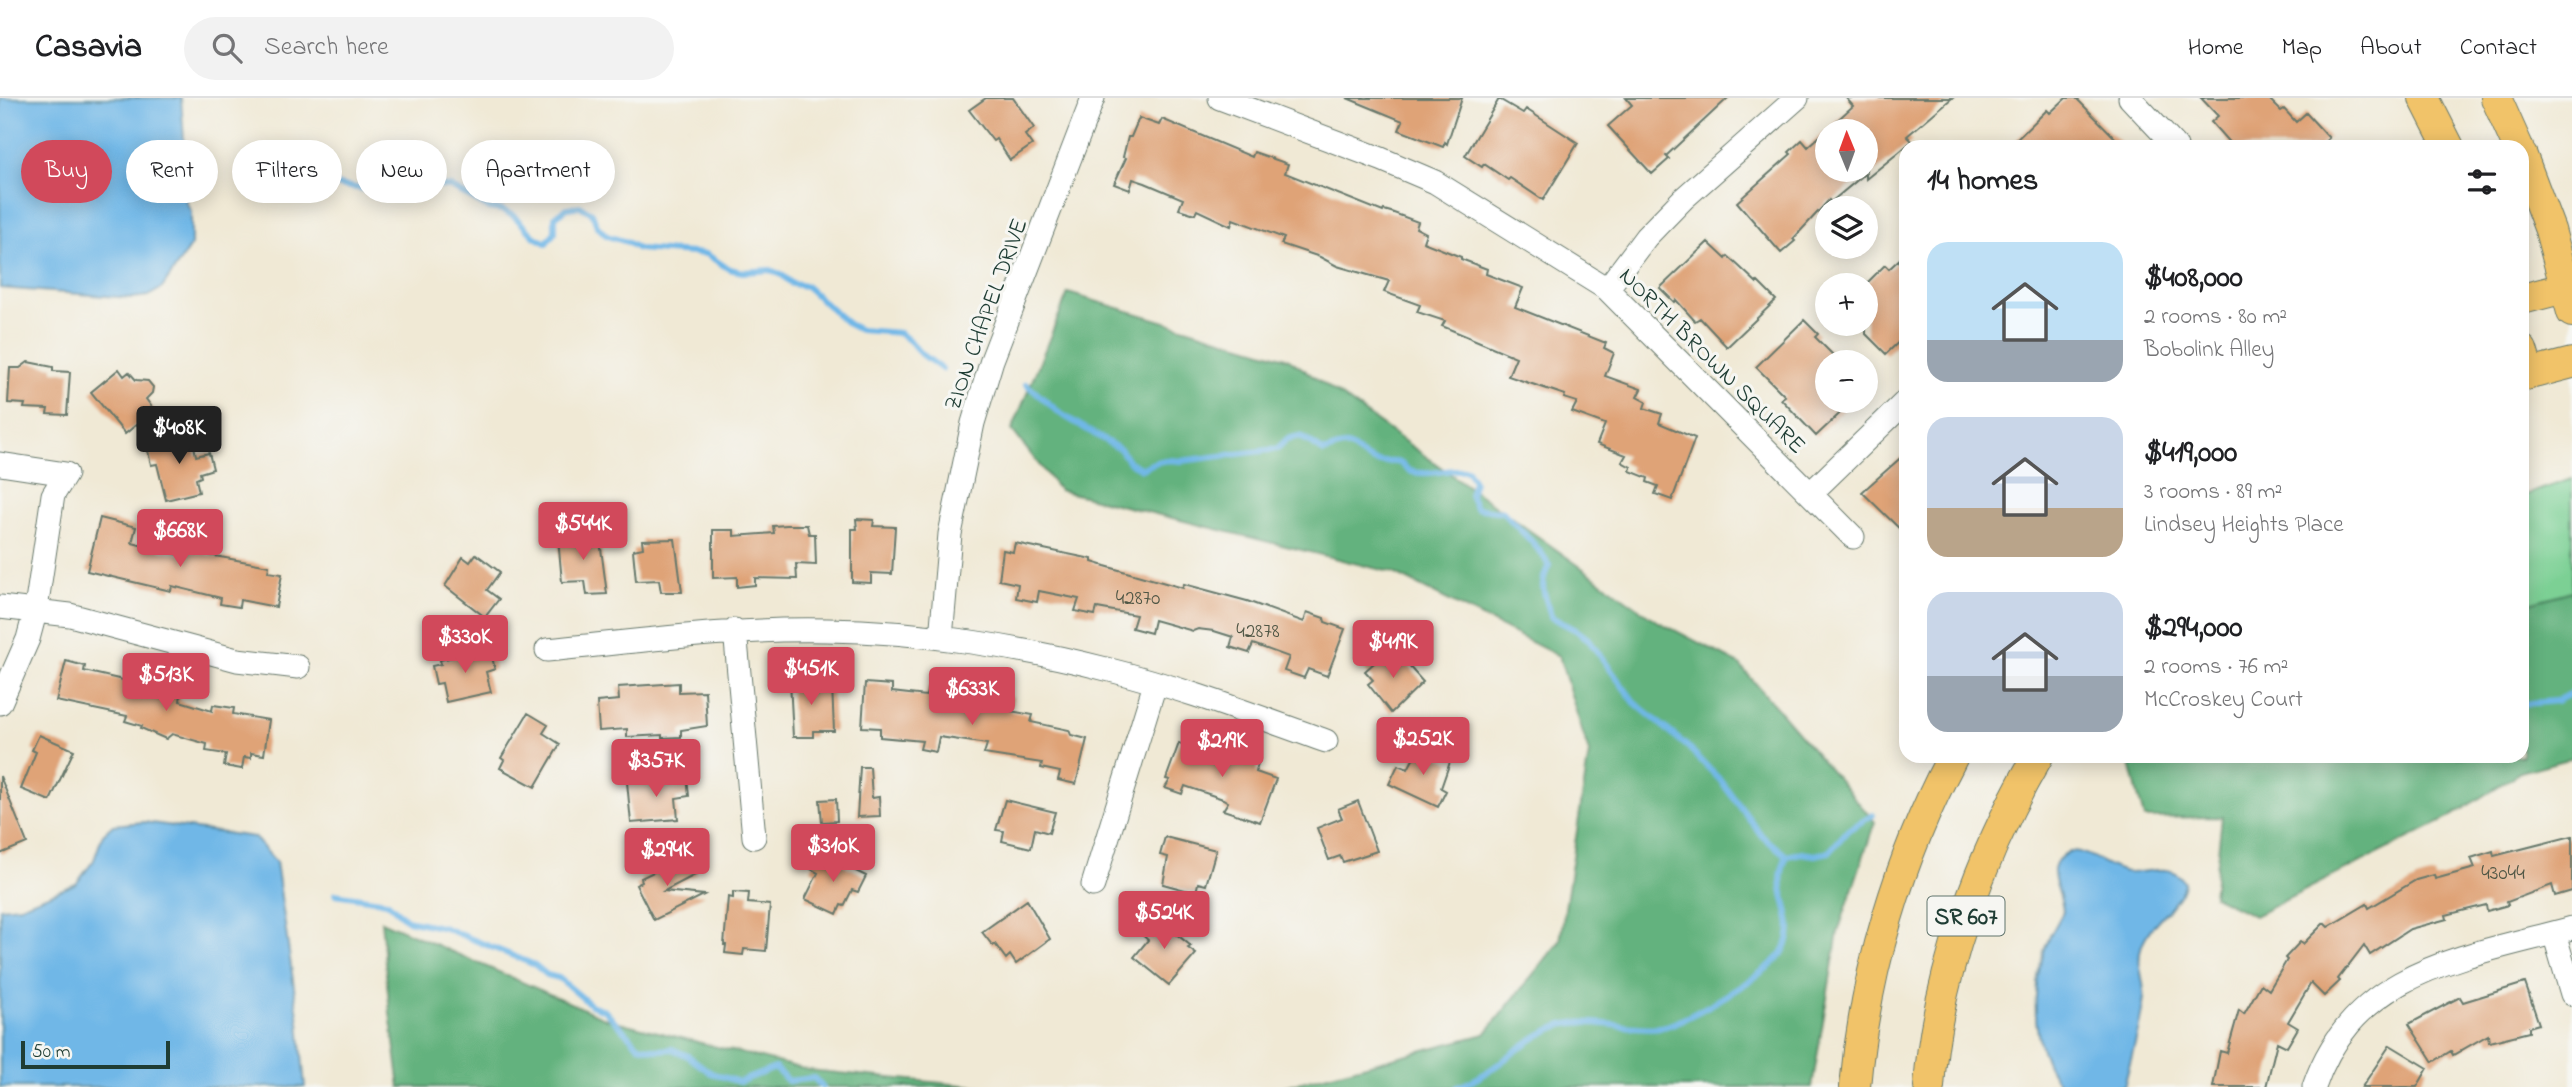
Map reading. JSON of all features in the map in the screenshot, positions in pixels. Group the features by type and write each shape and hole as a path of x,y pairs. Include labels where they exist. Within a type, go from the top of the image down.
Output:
{"main road":[{"path":"2424,98 2445,140"},
{"path":"2496,98 2515,140"},
{"path":"2529,174 2570,295 2529,298"},
{"path":"2529,366 2572,363"},
{"name":"SR 607","path":"1855,1087 1864,1016 1885,926 1911,848 1950,763"},
{"name":"SR 607","path":"1928,1087 1947,981 1962,929 2002,821 2034,763"}],"street":[{"name":"ZION CHAPEL DRIVE","path":"941,638 950,534 973,423 992,360 1093,98"},
{"name":"NORTH BROWN SQUARE","path":"1220,98 1435,181 1607,289 1853,537"},
{"path":"1607,289 1646,237 1797,98"},
{"path":"2130,98 2166,140"},
{"path":"1811,494 1899,408"},
{"path":"0,464 65,474 53,495 36,609 28,639 0,703"},
{"path":"0,607 36,609 70,615 237,660 298,667"},
{"path":"735,630 754,837"},
{"path":"547,650 735,630 829,630 941,638 1110,670 1326,741"},
{"path":"1093,885 1155,684"},
{"path":"2314,1087 2335,1041 2360,1013 2392,986 2441,964 2563,930 2572,994"}],"green space":[{"path":"1068,293 1289,359 1655,620 1738,663 1875,822 1838,932 1812,1087 1282,1087 1485,1034 1560,941 1589,753 1559,656 1394,573 1059,490 1012,430"},
{"path":"2572,479 2572,591 2529,603 2529,494"},
{"path":"2572,591 2572,758 2520,772 2449,818 2254,916 2213,896 2222,817 2144,818 2130,763 2529,763 2529,603"},
{"path":"381,921 607,1019 808,1070 983,1087 400,1087"}],"water":[{"path":"0,98 181,98 184,140 126,140 126,203 187,203 191,211 191,245 162,288 148,296 132,298 0,288"},
{"path":"144,822 254,837 276,862 299,1022 305,1087 0,1087 0,908 20,906 76,884 94,860 103,834 113,825"},
{"path":"2070,851 2085,854 2127,872 2166,870 2179,875 2184,882 2177,898 2150,930 2141,948 2144,997 2124,1087 2061,1087 2047,1063 2038,1033 2036,1000 2040,966 2050,936 2063,912 2054,871 2061,857"}],"building":[{"path":"986,98 1013,98 1034,128 1025,135 1032,145 1010,160 996,139 993,141 969,110"},
{"path":"1347,98 1462,98 1447,144 1445,142 1443,147 1399,130 1403,121"},
{"path":"1626,98 1728,98 1666,156 1669,159 1652,174 1608,126 1632,105"},
{"path":"1846,98 1952,98 1907,136 1911,140 1899,140 1898,153 1878,169 1878,119 1839,119 1853,106"},
{"path":"2066,98 2076,98 2117,140 2016,140 2047,110 2050,113"},
{"path":"2201,98 2268,98 2296,122 2306,113 2329,138 2227,140 2211,122 2218,116"},
{"path":"1499,99 1523,113 1526,109 1578,143 1543,200 1510,178 1508,180 1484,164 1482,167 1465,156"},
{"path":"1139,118 1159,125 1162,119 1252,157 1254,152 1288,164 1285,173 1383,212 1391,212 1418,222 1416,228 1426,233 1423,242 1487,269 1486,274 1523,288 1515,307 1606,343 1604,348 1614,353 1605,376 1641,389 1637,397 1646,402 1644,408 1662,414 1659,423 1695,438 1672,500 1655,494 1658,486 1647,482 1648,478 1630,471 1631,467 1622,462 1626,455 1597,444 1605,424 1572,412 1577,402 1564,398 1565,395 1508,376 1516,357 1442,326 1445,321 1417,312 1420,305 1384,292 1389,281 1337,266 1320,257 1281,244 1284,238 1233,219 1231,226 1197,210 1195,214 1179,209 1183,199 1145,183 1133,179 1130,190 1114,184 1126,158 1123,157 1128,137 1131,137"},
{"path":"1802,140 1808,147 1815,141 1815,182 1855,182 1838,196 1815,196 1815,215 1793,239 1795,241 1781,253 1737,202 1791,154 1789,152"},
{"path":"1708,242 1726,259 1728,256 1776,300 1727,347 1700,318 1695,321 1676,300 1674,302 1660,288"},
{"path":"1899,260 1899,342 1886,354 1868,336 1878,336 1877,273 1885,265 1889,269"},
{"path":"1804,320 1828,350 1815,350 1815,413 1840,413 1816,436 1781,399 1785,396 1756,367"},
{"path":"28,362 53,367 53,371 70,372 67,415 47,414 48,409 24,408 25,404 8,403 10,368 20,368"},
{"path":"119,369 124,376 129,372 136,380 148,381 153,387 152,393 146,399 154,410 125,434 91,392"},
{"path":"192,435 196,456 209,453 213,469 200,473 201,477 196,479 199,492 166,500 157,464 151,465 147,446"},
{"path":"1899,459 1899,528 1862,492"},
{"path":"100,518 136,527 132,543 186,556 187,551 269,566 268,572 282,574 276,607 240,600 239,607 220,604 221,598 172,586 171,591 87,571"},
{"path":"856,519 874,520 873,526 895,527 892,574 871,573 871,583 852,582 852,529 857,529"},
{"path":"807,525 809,534 815,534 816,565 796,564 797,579 755,578 755,585 737,587 737,577 713,578 713,530 734,530 734,536 774,533 773,526"},
{"path":"577,533 599,533 607,594 587,595 585,581 562,582 558,538 577,536"},
{"path":"675,539 682,592 661,592 659,580 636,581 633,550 643,548 642,540"},
{"path":"1015,543 1092,559 1092,562 1183,588 1184,584 1247,601 1304,622 1307,612 1345,629 1327,676 1308,669 1304,678 1284,671 1289,657 1253,644 1249,653 1230,647 1233,637 1214,631 1193,631 1154,620 1151,633 1132,628 1136,615 1097,608 1095,615 1075,611 1079,599 1039,591 1037,602 1016,598 1018,584 999,580 1003,550 1013,552"},
{"path":"476,554 500,572 487,590 499,599 485,617 445,586 463,557 470,562"},
{"path":"1392,647 1423,682 1391,713 1368,684 1373,680 1365,671"},
{"path":"490,649 495,669 486,672 491,692 446,702 442,683 436,684 432,666 441,664 440,660"},
{"path":"66,661 85,666 84,671 154,685 181,695 180,701 212,711 213,705 234,708 233,714 269,720 264,755 251,753 251,758 244,757 242,769 224,766 226,754 206,751 207,744 172,734 166,739 141,728 142,726 125,721 127,716 56,701"},
{"path":"794,674 811,674 811,684 832,685 834,731 813,731 813,737 793,737 790,681 794,680"},
{"path":"679,683 679,692 705,691 707,726 681,730 681,737 662,738 662,735 627,737 627,729 599,731 597,702 619,700 618,687"},
{"path":"865,683 892,685 892,692 926,696 928,687 948,690 947,696 991,703 992,697 997,698 998,693 1013,697 1010,711 1033,715 1031,722 1069,730 1071,735 1087,739 1076,784 1058,780 1060,772 1041,768 1042,763 984,754 987,744 939,737 936,752 920,749 922,741 880,737 880,728 862,727"},
{"path":"528,713 548,725 543,733 560,744 535,787 500,768 504,760 501,758"},
{"path":"39,735 74,750 50,801 21,789 36,752 32,750"},
{"path":"1188,740 1237,760 1240,752 1259,758 1256,772 1276,779 1260,822 1223,810 1228,802 1223,799 1185,786 1182,794 1165,788 1170,780 1166,779 1179,743 1186,746"},
{"path":"1420,746 1450,762 1441,788 1446,791 1438,807 1389,784 1398,765 1408,769"},
{"path":"860,767 870,767 872,798 879,797 880,816 857,817"},
{"path":"0,776 27,843 0,854"},
{"path":"687,777 689,796 676,798 678,819 631,823 627,782"},
{"path":"836,799 837,821 822,822 820,800"},
{"path":"1005,800 1055,812 1049,833 1035,829 1031,848 1002,841 1004,831 996,830"},
{"path":"1358,801 1377,851 1343,862 1340,856 1329,860 1317,828 1342,818 1338,809"},
{"path":"2572,836 2572,891 2555,896 2552,885 2507,902 2508,905 2487,911 2486,905 2446,915 2447,919 2410,929 2370,955 2364,945 2338,979 2340,981 2324,996 2311,983 2288,1022 2298,1028 2287,1047 2277,1042 2266,1087 2213,1087 2220,1051 2227,1053 2239,1010 2244,1014 2261,984 2269,990 2287,960 2285,958 2324,923 2328,927 2367,904 2369,908 2416,880 2434,875 2435,879 2475,868 2471,858 2493,851 2494,856"},
{"path":"1165,837 1216,850 1206,885 1198,883 1196,893 1163,884 1168,857 1160,855"},
{"path":"819,853 866,876 858,892 852,890 837,914 805,899 818,873 811,869"},
{"path":"688,855 697,874 664,891 704,895 654,920 636,885 642,882 641,878"},
{"path":"733,892 749,893 748,903 770,905 766,951 744,949 743,955 725,953 728,897 733,898"},
{"path":"1027,900 1050,939 1016,964 1010,955 1006,959 982,932"},
{"path":"1154,916 1191,946 1188,948 1196,954 1169,985 1134,957 1148,940 1139,932"},
{"path":"2525,983 2539,1024 2529,1027 2529,1032 2489,1042 2488,1035 2453,1055 2451,1051 2433,1062 2409,1024 2460,997 2463,1002"},
{"path":"2390,1045 2428,1068 2417,1087 2362,1087"}],"waterway":[{"path":"342,186 370,190 397,183 451,187 488,208 502,210 514,216 535,237 546,243 555,232 555,217 567,208 580,206 592,213 597,226 607,236 627,242 638,249 706,254 729,269 743,272 770,270 782,275 792,284 806,286 848,324 860,330 900,333 942,369"},
{"path":"1026,384 1061,414 1121,450 1129,462 1142,469 1156,462 1277,449 1287,439 1300,436 1324,452 1347,446 1373,461 1400,463 1413,472 1467,470 1474,481 1470,495 1476,508 1503,512 1534,544 1549,565 1543,586 1551,617 1588,639 1635,703 1688,747 1721,781 1762,836 1787,856"},
{"path":"2529,703 2556,701 2572,693"},
{"path":"1457,1087 1471,1082 1531,1040 1557,1027 1582,1023 1662,1027 1689,1016 1746,983 1776,961 1788,939 1790,927 1781,882 1787,856 1829,852 1848,830 1873,815"},
{"path":"335,894 387,902 407,920 445,928 535,965 547,975 559,978 591,1005 604,1010 639,1046 658,1050 672,1049 688,1056 711,1073 739,1082 775,1068 788,1081 814,1078 822,1087"}]}
